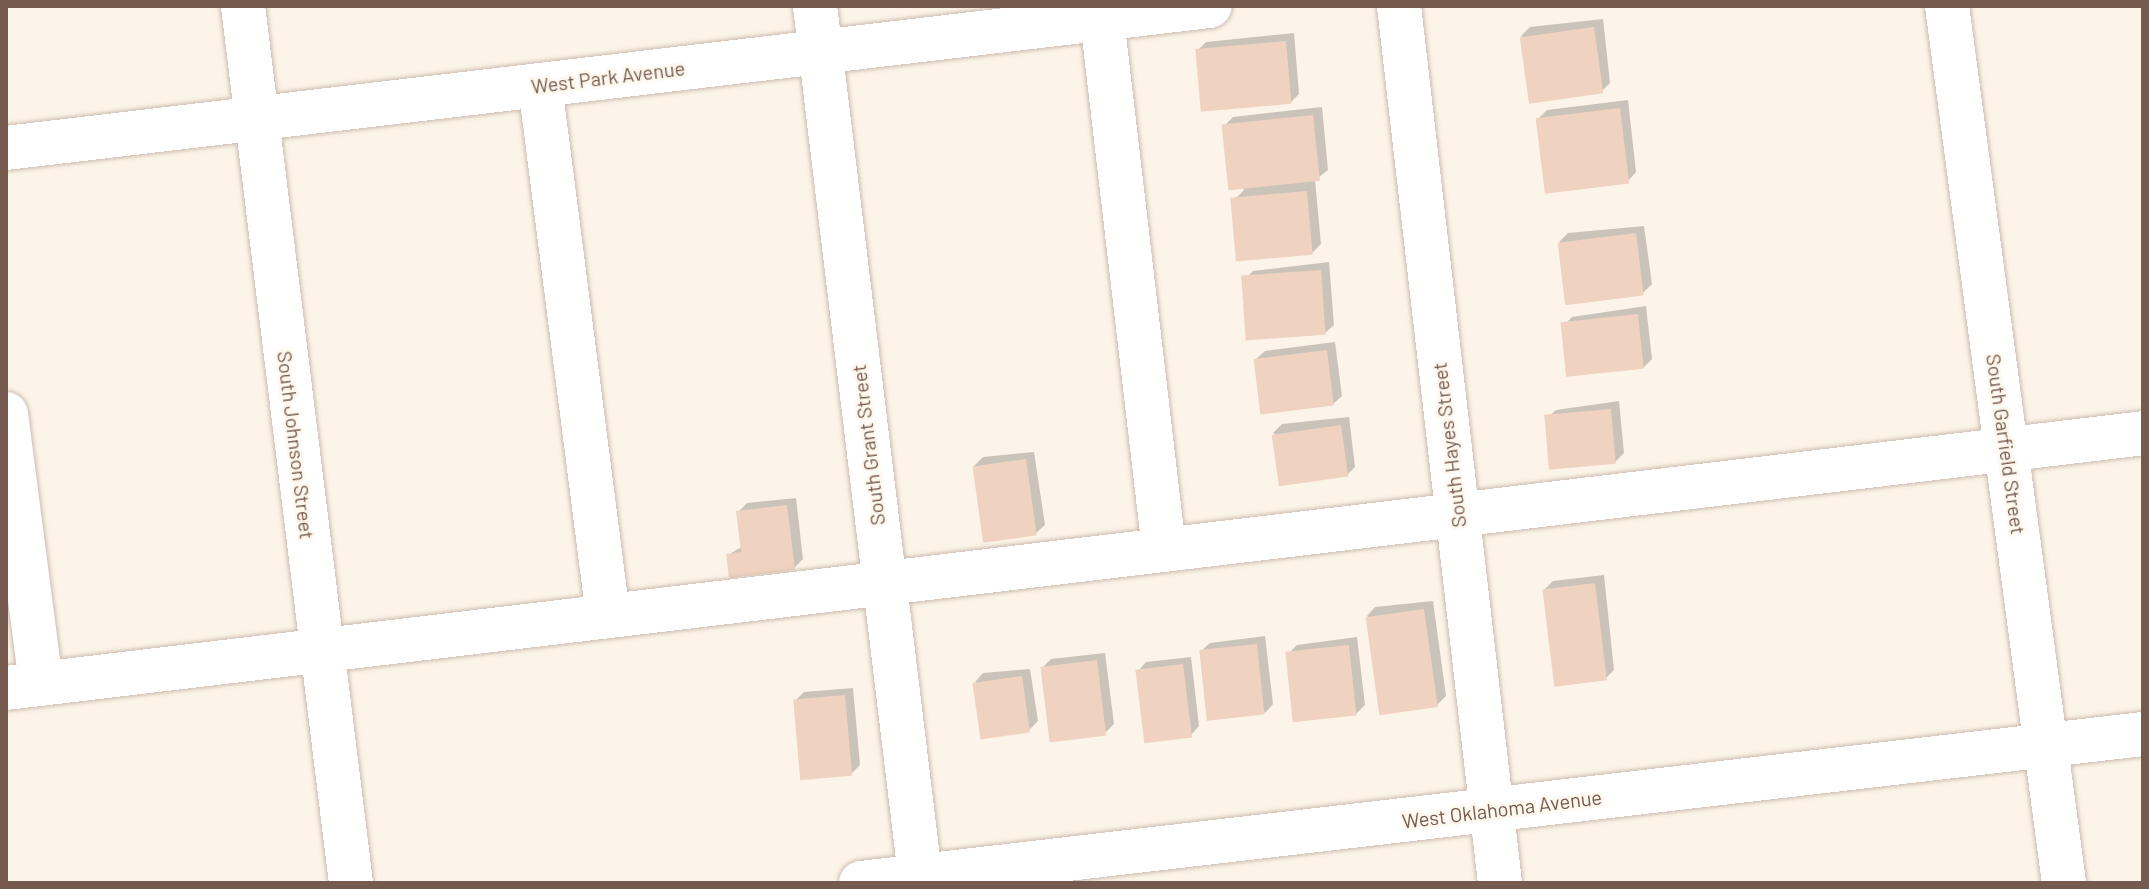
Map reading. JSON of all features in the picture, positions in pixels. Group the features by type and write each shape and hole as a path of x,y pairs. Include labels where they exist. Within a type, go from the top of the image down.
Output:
{"street":[{"name":"South Johnson Street","path":"243,6 254,118 351,883"},
{"name":"South Grant Street","path":"815,6 920,880"},
{"name":"West Park Avenue","path":"6,148 1210,6"},
{"name":"South Hayes Street","path":"1399,6 1500,883"},
{"name":"South Garfield Street","path":"1947,6 2064,883"},
{"path":"1102,19 1164,549"},
{"path":"540,85 608,616"},
{"path":"6,414 24,686 2143,433"},
{"name":"West Oklahoma Avenue","path":"861,883 920,880 2143,734"}],"building":[{"path":"1594,27 1603,93 1529,104 1520,37"},
{"path":"1286,41 1291,104 1201,112 1195,49"},
{"path":"1620,108 1629,183 1545,194 1536,118"},
{"path":"1313,115 1320,181 1228,190 1222,125"},
{"path":"1307,191 1313,255 1236,261 1230,198"},
{"path":"1636,233 1644,296 1565,305 1558,243"},
{"path":"1321,270 1326,335 1246,340 1241,276"},
{"path":"1638,314 1644,369 1566,377 1560,322"},
{"path":"1327,350 1334,406 1260,415 1254,359"},
{"path":"1611,409 1616,464 1549,470 1544,415"},
{"path":"1341,425 1348,476 1279,486 1272,435"},
{"path":"1026,459 1037,535 983,543 973,467"},
{"path":"787,505 795,570 729,578 726,554 741,552 736,511"},
{"path":"1595,583 1607,680 1554,687 1542,589"},
{"path":"1424,609 1438,707 1379,715 1366,617"},
{"path":"1257,644 1264,715 1207,721 1199,650"},
{"path":"1349,645 1356,716 1293,722 1285,652"},
{"path":"1097,660 1106,735 1050,742 1040,667"},
{"path":"1183,664 1192,737 1144,743 1135,670"},
{"path":"1022,676 1030,732 980,739 972,683"},
{"path":"845,695 852,776 800,780 793,700"}]}
